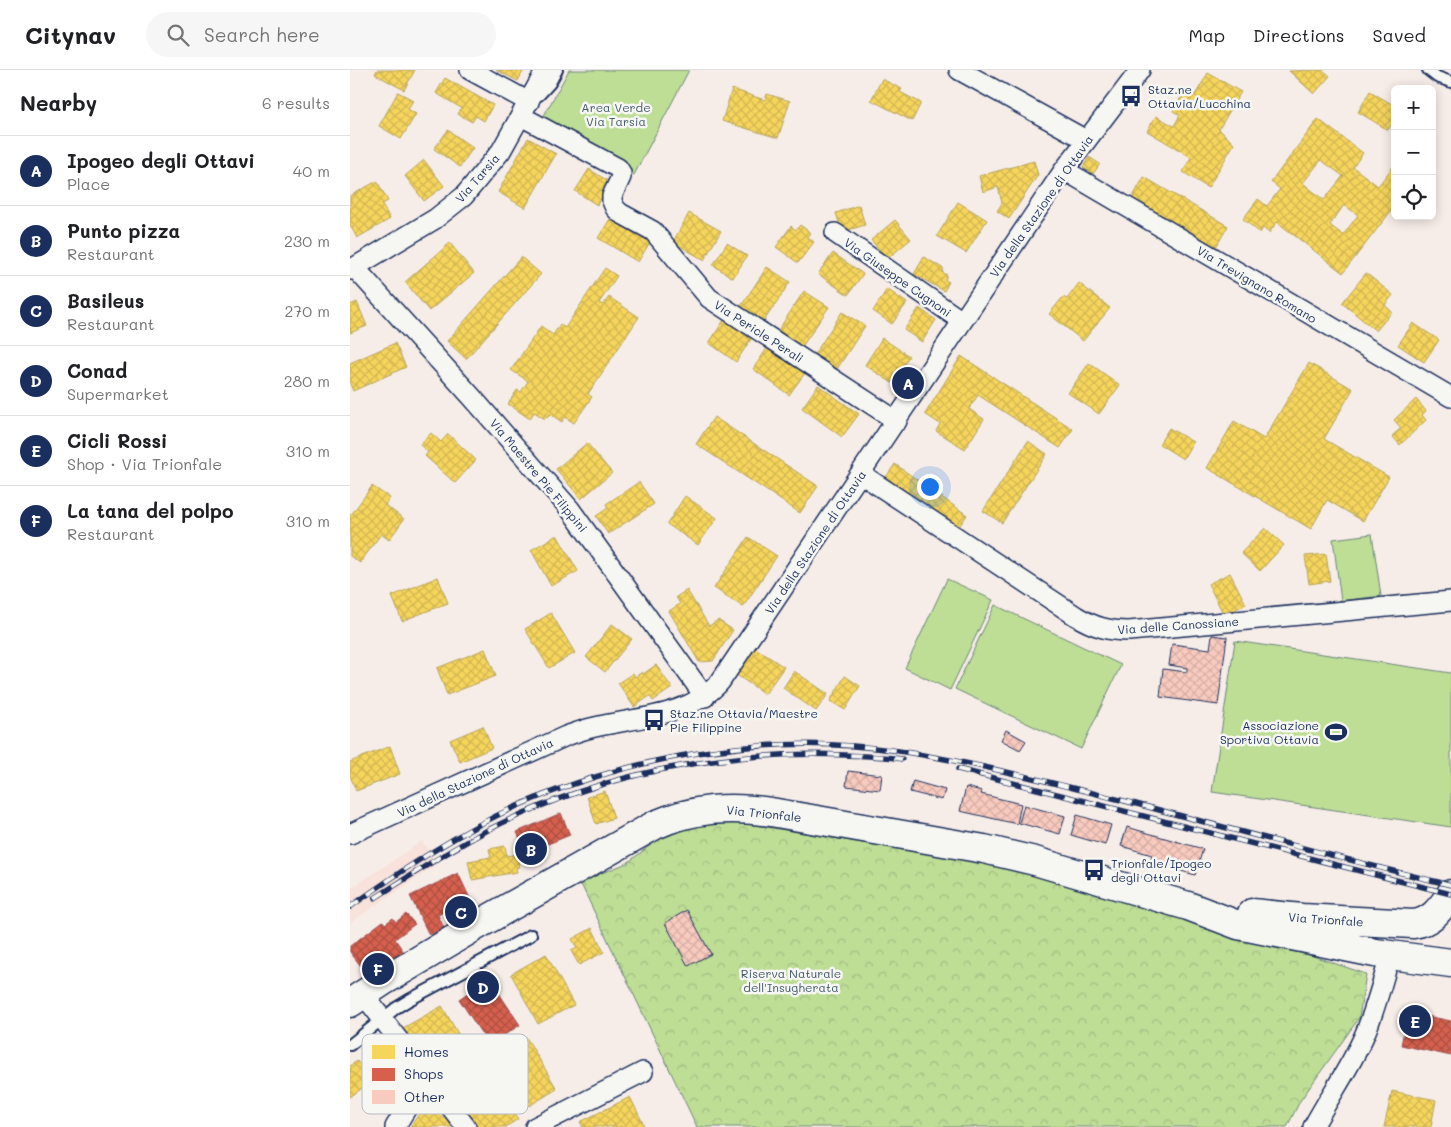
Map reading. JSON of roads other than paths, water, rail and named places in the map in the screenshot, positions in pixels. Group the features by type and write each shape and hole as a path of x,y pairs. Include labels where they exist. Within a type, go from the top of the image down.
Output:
{"main road":[{"name":"Via Trionfale","path":"357,999 483,922 655,825 679,815 713,809 734,808 764,811 975,847 1035,861 1188,906 1238,925 1390,956 1451,963"},
{"name":"Via Trionfale","path":"1188,906 1302,918 1402,925 1419,924 1431,918 1451,894"}],"street":[{"path":"470,70 525,109"},
{"name":"Via Tarsia","path":"352,269 435,219 457,202 501,151 546,70"},
{"path":"959,70 1086,140"},
{"name":"Via della Stazione di Ottavia","path":"350,834 566,736 594,727 667,712 689,705 705,697 720,682 1064,170 1140,70"},
{"name":"Via Pericle Perali","path":"525,109 618,168 621,177 613,193 612,200 615,208 620,213 653,231 709,298 897,421"},
{"name":"Via Trevignano Romano","path":"1064,170 1451,397"},
{"name":"Via Giuseppe Cugnoni","path":"835,233 962,320"},
{"name":"Via Maestre Pie Filippini","path":"352,269 471,396 570,509 705,697"},
{"name":"Via delle Canossiane","path":"861,474 1076,616 1096,627 1107,630 1129,631 1451,601"},
{"path":"1313,1127 1346,1072 1364,1036 1390,956"},
{"path":"357,999 384,1018 395,1034"},
{"path":"535,1127 643,1072"},
{"path":"395,1127 403,1114"},
{"path":"456,1114 466,1127"}],"lane":[{"path":"525,109 542,94 557,70"},
{"path":"1428,70 1437,77 1451,82"},
{"path":"364,1034 396,1008 438,983 531,935"},
{"path":"350,1045 362,1035"}],"railway":[{"path":"350,907 456,837 524,803 568,786 660,760 756,746 804,744 899,751 993,769 1086,791 1451,885"},
{"path":"375,898 486,831 528,811 571,794 616,781 706,762 752,757 799,754 902,759"},
{"path":"958,769 1451,894"}],"place":[{"name":"Staz.ne Ottavia/Lucchina","path":"1131,96"},
{"name":"Ipogeo degli Ottavi","path":"908,383"},
{"name":"Staz.ne Ottavia/Maestre Pie Filippine","path":"654,720"},
{"name":"Associazione Sportiva Ottavia","path":"1336,732"},
{"name":"Punto pizza","path":"531,849"},
{"name":"Trionfale/Ipogeo degli Ottavi","path":"1094,870"},
{"name":"Basileus","path":"461,912"},
{"name":"La tana del polpo","path":"378,969"},
{"name":"Conad","path":"483,987"},
{"name":"Cicli Rossi","path":"1415,1021"}],"park label":[{"name":"Area Verde Via Tarsia","path":"616,114"},
{"name":"Riserva Naturale dell'Insugherata","path":"791,980"}]}
